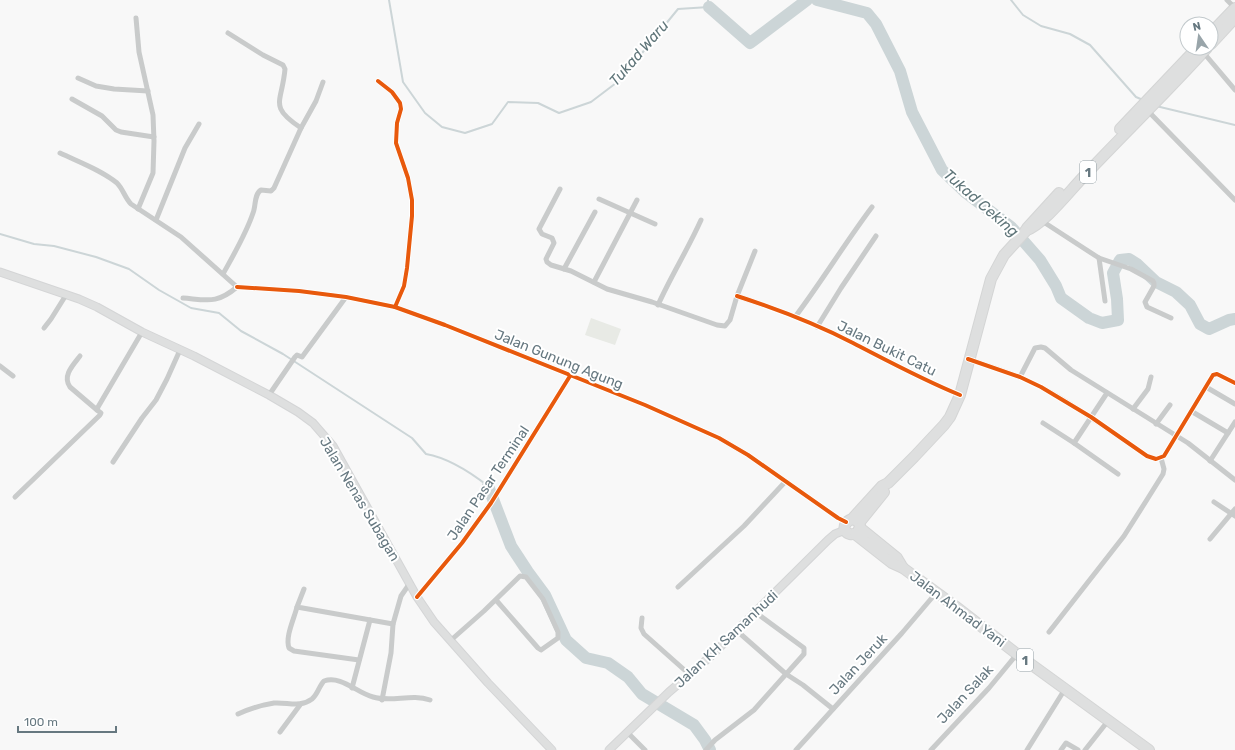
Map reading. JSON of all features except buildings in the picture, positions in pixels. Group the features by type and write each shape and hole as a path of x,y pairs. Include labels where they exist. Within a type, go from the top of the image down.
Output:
{"highway":[{"path":"1219,25 1235,8"},
{"path":"1219,35 1235,18"},
{"name":"1","path":"1147,109 1032,221 1025,231 1042,221 1147,109 1158,94 1196,56"},
{"path":"853,526 886,489 888,483 944,425 954,408 960,395 968,359 991,279 999,263 1024,232"},
{"name":"Jalan Ahmad Yani","path":"853,526 897,558 903,568 936,593 1149,750"}],"main road":[{"name":"Jalan Nenas Subagan","path":"0,272 97,306 142,332 269,395 298,412 313,423 327,438 417,596 434,622 488,683 552,750"},
{"name":"Jalan KH Samanhudi","path":"609,750 669,692 711,656 828,540 835,534 853,526"}],"street":[{"path":"1227,0 1235,8"},
{"path":"136,18 139,52 154,115 153,173 138,209"},
{"path":"228,33 283,65 285,69 279,101 281,111 288,119 301,128"},
{"path":"1208,56 1235,90"},
{"path":"78,78 96,86 114,89 148,91"},
{"path":"378,81 392,92 400,103 401,109 397,123 396,143 408,178 412,200 407,268 404,286 395,307"},
{"path":"223,274 245,232 254,211 258,193 261,190 271,191 274,188 301,128 316,101 322,82"},
{"path":"72,99 102,116 116,130 125,133 154,137"},
{"path":"1147,109 1235,200"},
{"path":"156,220 185,148 199,124"},
{"path":"60,153 100,173 117,184 128,201 181,237 236,287 220,298 214,300 183,298"},
{"path":"560,189 539,229 542,234 552,238 554,243 546,259 547,262 548,264 571,271 607,290 658,304 725,326 730,320 755,251"},
{"path":"599,199 655,224"},
{"path":"594,282 637,200"},
{"path":"796,317 845,244 872,208"},
{"path":"564,269 596,212"},
{"path":"658,304 693,238 700,220"},
{"path":"1042,221 1099,258 1131,269 1150,278 1154,283 1145,302 1147,307 1171,318"},
{"path":"817,327 876,236"},
{"path":"1099,258 1105,301"},
{"name":"Jalan Gunung Agung","path":"236,287 299,291 346,298 395,307 445,325 645,405 719,438 748,455 838,518 853,526"},
{"path":"44,328 66,295"},
{"name":"Jalan Bukit Catu","path":"738,296 796,317 853,343 921,378 960,395"},
{"path":"269,395 296,355 302,357 346,298"},
{"path":"97,410 142,332"},
{"path":"1020,377 1035,348 1045,348 1071,370 1188,443 1235,480"},
{"path":"113,462 142,418 156,400 180,350"},
{"path":"15,497 101,413 67,383 71,369 80,356"},
{"path":"968,359 1020,377 1041,387 1091,417 1147,456 1156,459 1164,456 1212,376 1216,373 1235,383"},
{"path":"0,366 13,376"},
{"name":"Jalan Pasar Terminal","path":"417,596 462,543 491,503 570,376"},
{"path":"1133,409 1148,389 1151,377"},
{"path":"1206,386 1235,404"},
{"path":"1074,443 1108,393"},
{"path":"1156,424 1170,404"},
{"path":"1191,411 1228,433"},
{"path":"1210,461 1235,422"},
{"path":"1043,423 1118,474"},
{"path":"1048,632 1124,536 1163,474 1164,469 1161,458"},
{"path":"678,587 744,526 785,482"},
{"path":"1210,539 1234,513 1214,502"},
{"path":"450,641 496,600 516,578 520,576 526,577 543,600 558,632 558,638 541,650 496,600"},
{"path":"382,700 391,653 393,624 401,596 410,583"},
{"path":"304,590 297,608 288,642 288,646 291,650 359,660"},
{"name":"Jalan Jeruk","path":"796,750 902,633 936,593"},
{"path":"297,608 393,624"},
{"path":"706,750 715,740 754,710 804,654 804,648 755,612"},
{"path":"642,618 641,628 644,634 689,674"},
{"path":"352,688 370,620"},
{"path":"736,630 786,674 803,685 832,709"},
{"name":"Jalan Salak","path":"931,750 989,688 1017,654"},
{"path":"280,732 300,705 312,699 323,682 328,680 336,680 371,697 382,700 417,697 430,700"},
{"path":"1027,750 1065,689"},
{"path":"238,714 258,706 268,704 284,703 300,705"},
{"path":"1084,750 1108,721"},
{"path":"627,732 645,750"},
{"path":"1061,750 1066,744 1078,750"}],"shaded area":[{"path":"591,318 621,329 615,345 585,335"}],"waterway":[{"name":"Tukad Waru","path":"389,0 403,82 425,113 442,127 465,133 492,124 508,102 538,103 559,113 591,102 620,80 678,9 709,7 708,0"},
{"name":"Tukad Ceking","path":"709,7 750,43 807,0"},
{"name":"Tukad Ceking","path":"817,0 867,13 876,24 900,71 912,112 942,170 965,192 1011,227 1040,260 1056,286 1061,298 1089,318 1102,323 1118,320 1117,299 1113,273 1120,260 1129,259 1137,264 1156,282 1176,292 1190,305 1200,324 1209,329 1229,320 1235,319"},
{"path":"1011,0 1023,15 1041,26 1070,34 1090,45 1136,97 1143,100"},
{"path":"1156,106 1235,125"},
{"path":"0,234 34,244 54,246 96,257 129,269 159,290 191,308 219,313 241,331 283,354 412,438 426,454 459,466 488,486"},
{"path":"488,486 511,546 545,595 566,640 586,658 608,663 628,677 642,694 694,725 710,750"}],"cycle path":[{"path":"378,81 392,92 400,103 401,109 397,123 396,143 408,178 412,200 407,268 404,286 395,307"},
{"path":"237,287 299,291 346,297 395,307 445,325 645,405 719,438 748,455 838,518 846,522"},
{"path":"737,296 825,329 919,377 960,395"},
{"path":"968,359 1020,377 1041,387 1091,417 1147,456 1156,459 1164,456 1213,375 1217,374 1235,383"},
{"path":"417,597 462,543 491,503 570,376"}]}
